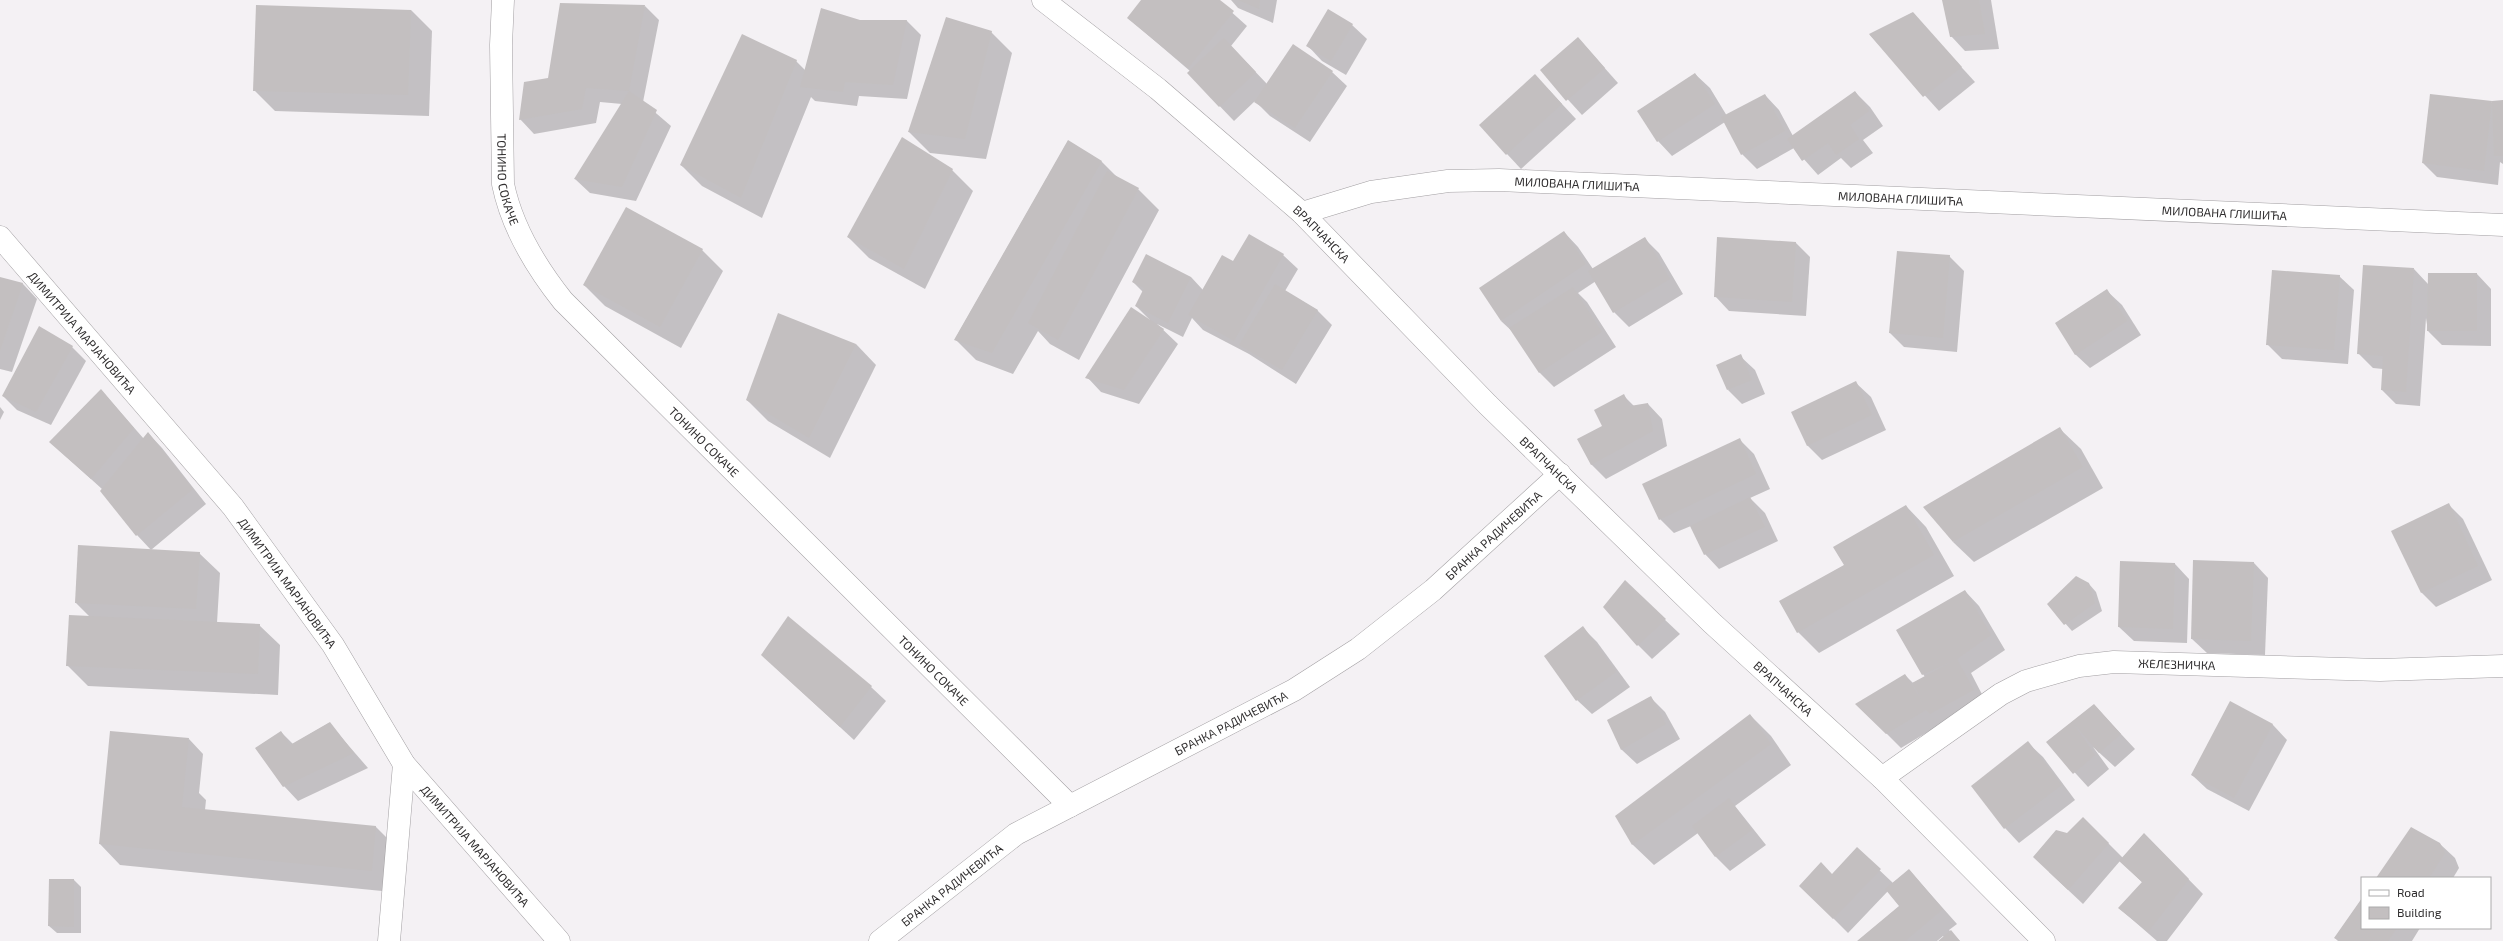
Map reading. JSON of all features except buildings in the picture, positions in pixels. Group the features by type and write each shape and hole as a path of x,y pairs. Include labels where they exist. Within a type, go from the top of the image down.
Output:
{"street":[{"name":"ТОНИНО СОКАЧЕ","path":"503,0 501,45 503,184 507,201 518,228 544,278 563,302 1070,806"},
{"name":"ВРАПЧАНСКА","path":"1043,0 1158,89 1302,213 1488,405 1712,623 1882,778 2044,941"},
{"name":"МИЛОВАНА ГЛИШИЋА","path":"1302,213 1371,192 1448,181 1499,180 2503,224"},
{"name":"ДИМИТРИЈА МАРЈАНОВИЋА","path":"0,237 233,507 332,645 404,764 559,941"},
{"name":"БРАНКА РАДИЧЕВИЋА","path":"880,941 1016,834 1294,690 1341,661 1434,590 1560,474"},
{"name":"ЖЕЛЕЗНИЧКА","path":"1882,778 2001,694 2032,679 2079,666 2114,662 2380,670 2503,666"},
{"path":"389,941 404,764"}]}
